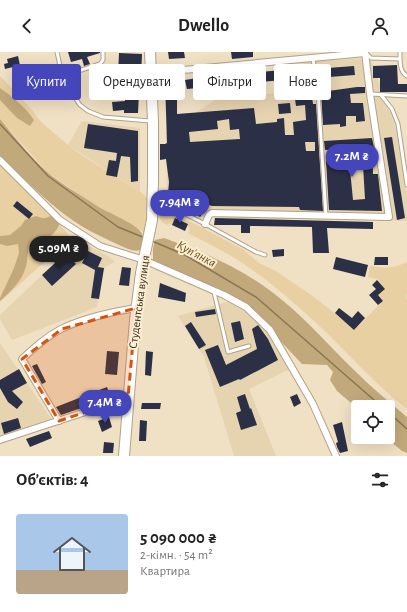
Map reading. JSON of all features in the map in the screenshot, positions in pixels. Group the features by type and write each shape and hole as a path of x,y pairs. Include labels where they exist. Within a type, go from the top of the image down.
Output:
{"main road":[{"name":"Студентська вулиця","path":"150,52 151,64"},
{"name":"Студентська вулиця","path":"124,456 136,308 141,273 152,220 152,100"}],"street":[{"path":"310,52 312,59"},
{"path":"185,70 365,53 389,217 212,213 209,215 205,224"},
{"path":"0,160 60,220 100,246 144,260 213,290 246,307 270,330 313,404 336,456"},
{"path":"59,421 22,359 41,342 62,329 91,318 136,308"},
{"path":"0,440 128,398"}],"lane":[{"path":"57,52 60,64"},
{"path":"81,70 100,64 103,60 103,52"},
{"path":"400,52 402,71 404,75 407,76"},
{"path":"365,53 371,58 400,59"},
{"path":"312,59 318,91 326,216"},
{"path":"370,94 407,96"},
{"path":"381,95 392,109 398,124 407,185"},
{"path":"77,100 80,105 88,111 103,117 153,121"},
{"path":"152,197 256,252 265,255"},
{"path":"213,290 228,352 249,346"}],"highlighted area":[{"path":"136,308 128,398 59,421 22,359 62,329"}],"shaded area":[{"path":"370,58 397,131 407,194 407,221 200,217 167,194 166,132 179,131 182,122 215,100 266,100 266,94 274,93 274,100 331,100 331,64 304,64 316,61"},
{"path":"0,76 12,89 12,100 23,100 41,122 68,145 149,199 144,235 141,230 102,210 47,172 0,119"},
{"path":"0,88 12,97 12,100 16,100 27,111 34,120 30,126 17,118 0,100"},
{"path":"0,119 40,166 97,206 137,228 143,237 143,244 141,248 136,251 128,249 88,230 61,212 40,194 0,156"},
{"path":"82,121 140,128 140,192 68,145"},
{"path":"0,160 52,215 71,238 0,302"},
{"path":"159,207 244,250 259,263 276,271 314,297 354,330 383,301 378,295 385,289 377,279 368,277 370,266 388,267 397,266 407,262 407,409 371,377 326,332 280,291 237,260 188,233 190,228 187,226 188,224 175,218 172,225 163,223 157,215"},
{"path":"52,215 60,223 54,233 47,239 29,247 26,267 21,278 11,291 0,301 19,253 18,244 7,246 0,244 0,236 10,235 21,226 25,220 36,216 44,218"},
{"path":"164,238 195,250 226,264 255,280 292,308 360,376 387,400 351,400 351,403 337,391 330,380 333,372 327,365 302,364 246,307 153,264 153,249 155,240"},
{"path":"78,241 108,256 115,262 105,267 97,307 12,340 0,319 0,315"},
{"path":"233,300 270,330 292,368 249,389 276,456 234,456 204,357 178,316"},
{"path":"0,343 52,420 22,431 0,436"},
{"path":"395,407 407,417 407,453 394,444 395,444"}],"building":[{"path":"68,52 100,52 87,57 90,64 84,66 82,59 71,62"},
{"path":"168,52 184,52 185,58 169,59"},
{"path":"231,52 253,52 253,57 232,59"},
{"path":"119,53 142,54 142,64 119,64"},
{"path":"18,56 20,64 12,64 12,67 5,69 4,64 8,63 7,59"},
{"path":"397,65 398,84 407,84 407,92 380,92 380,78 373,78 373,66"},
{"path":"354,66 355,75 331,77 331,68"},
{"path":"266,71 274,71 274,81 266,81"},
{"path":"193,79 193,88 187,89 185,80"},
{"path":"365,87 365,93 350,94 351,103 363,103 365,121 356,122 356,116 346,116 346,126 340,127 340,124 323,125 321,100 331,100 331,91"},
{"path":"139,100 138,113 124,113 124,110 113,111 112,102"},
{"path":"166,100 177,100 177,114 254,108 256,124 277,122 277,119 284,118 285,135 294,135 293,122 306,120 305,105 296,106 295,100 312,100 313,104 316,104 323,211 300,210 299,207 209,205 200,217 168,194 169,182 166,159 160,160 160,144 167,143","holes":["229,119 230,130 239,129 240,139 190,142 189,132 218,129 217,121","305,142 315,142 315,151 306,151"]},
{"path":"290,103 291,113 279,114 278,104"},
{"path":"88,124 138,131 138,181 131,182 130,157 121,156 117,177 106,175 109,160 116,161 117,153 84,148"},
{"path":"392,137 405,218 397,220 384,138"},
{"path":"372,138 374,147 372,147 373,174 378,174 382,211 329,210 326,161 349,159 353,200 365,199 362,148 325,150 324,141"},
{"path":"17,201 33,214 29,219 13,206"},
{"path":"175,218 188,224 185,231 172,225"},
{"path":"215,218 373,222 373,229 327,228 329,253 313,253 312,227 250,226 250,233 241,233 241,225 214,225"},
{"path":"284,249 284,256 273,257 272,250"},
{"path":"88,251 102,258 98,267 104,268 99,299 91,298 95,270 82,263"},
{"path":"66,253 76,264 52,286 42,275"},
{"path":"336,257 368,265 365,277 333,269"},
{"path":"375,257 388,257 388,265 374,265"},
{"path":"122,267 131,268 129,286 119,285"},
{"path":"377,280 385,289 378,295 383,301 378,305 369,295 376,289 372,285"},
{"path":"160,283 186,293 185,302 158,297"},
{"path":"339,308 352,318 358,311 365,318 354,330 335,313"},
{"path":"215,309 216,314 196,317 195,312"},
{"path":"240,321 244,339 235,342 231,323"},
{"path":"191,322 206,345 199,349 185,326"},
{"path":"258,325 268,339 278,360 240,380 239,379 220,387 205,350 218,345 226,365 257,349 252,329"},
{"path":"107,351 119,352 117,375 105,374"},
{"path":"146,351 153,352 151,376 145,375"},
{"path":"37,364 46,382 42,384 32,366"},
{"path":"19,369 27,383 12,391 23,402 17,409 8,402 0,388 0,380"},
{"path":"107,387 111,398 61,415 56,407"},
{"path":"245,394 257,425 241,430 236,413 241,411 237,397"},
{"path":"297,394 301,403 294,407 290,397"},
{"path":"142,403 161,403 160,409 141,409"},
{"path":"109,417 112,427 102,432 98,421"},
{"path":"18,418 21,428 4,434 1,423"},
{"path":"140,420 147,421 146,441 139,441"},
{"path":"342,422 348,451 340,453 336,443 338,442 333,425"},
{"path":"49,431 52,438 30,447 26,439"},
{"path":"104,442 114,443 113,453 103,453"}],"waterway":[{"name":"Куп'янка","path":"0,124 48,176 118,227 145,238"},
{"name":"Куп'янка","path":"152,241 185,255 256,297 374,400"},
{"name":"Куп'янка","path":"395,418 407,429"}]}
